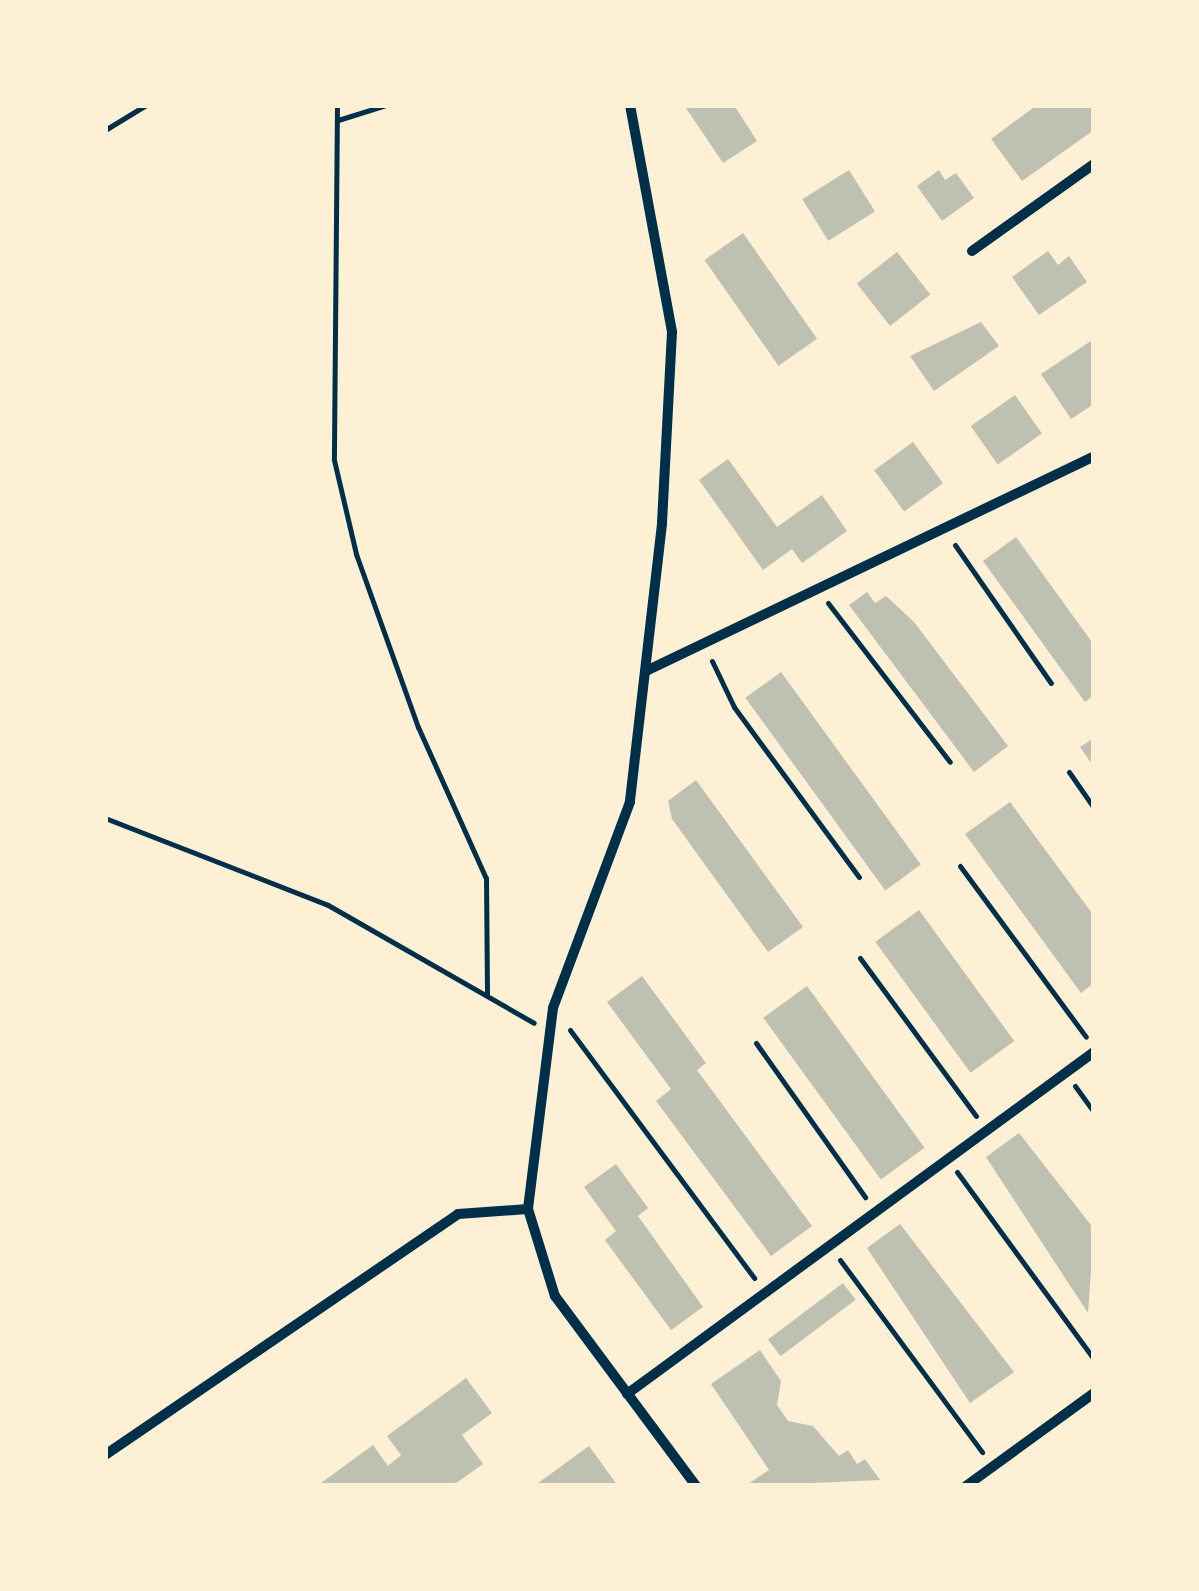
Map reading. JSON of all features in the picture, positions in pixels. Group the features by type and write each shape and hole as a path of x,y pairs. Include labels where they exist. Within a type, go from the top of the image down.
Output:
{"street":[{"path":"630,105 672,332 646,671 630,802 553,1008 528,1209 555,1296 696,1486"},
{"path":"972,251 1094,164"},
{"path":"646,671 706,649 1094,456"},
{"path":"627,1394 1094,1050"},
{"path":"105,1456 458,1214 528,1209"},
{"path":"966,1486 1094,1393"}],"path":[{"path":"105,130 146,105"},
{"path":"336,105 334,460 411,710 486,878 487,994"},
{"path":"338,120 386,105"},
{"path":"945,530 1050,683"},
{"path":"820,593 950,762"},
{"path":"706,649 734,707 859,877"},
{"path":"1069,772 1094,808"},
{"path":"105,818 328,906 549,1032"},
{"path":"960,866 1094,1050"},
{"path":"860,958 987,1130"},
{"path":"553,1008 764,1293"},
{"path":"756,1043 876,1212"},
{"path":"1065,1073 1094,1112"},
{"path":"947,1160 1094,1359"},
{"path":"829,1246 993,1467"}],"building":[{"path":"684,105 734,105 757,141 723,163"},
{"path":"1037,105 1094,105 1094,130 1022,181 991,139"},
{"path":"849,170 875,212 828,241 802,199"},
{"path":"939,170 945,180 956,173 974,198 942,221 917,186"},
{"path":"743,233 817,339 778,366 704,260"},
{"path":"1048,251 1058,265 1069,256 1087,282 1039,315 1012,277"},
{"path":"897,252 930,295 890,326 857,283"},
{"path":"981,322 999,346 934,391 910,356"},
{"path":"1094,339 1094,404 1071,419 1041,374"},
{"path":"1015,395 1042,434 998,464 971,426"},
{"path":"913,442 943,483 904,511 874,470"},
{"path":"728,459 777,527 822,495 847,531 802,563 792,549 763,570 699,480"},
{"path":"1016,537 1094,645 1094,695 1085,702 983,561"},
{"path":"867,592 875,603 886,596 914,622 1008,746 974,772 849,605"},
{"path":"781,672 921,865 885,890 745,698"},
{"path":"1094,738 1094,767 1080,747"},
{"path":"696,780 803,927 768,952 672,819 668,801"},
{"path":"1010,802 1094,916 1094,983 1081,993 965,834"},
{"path":"919,910 1014,1041 971,1073 875,942"},
{"path":"642,976 706,1063 697,1070 812,1226 771,1256 656,1101 671,1089 607,1002"},
{"path":"807,986 925,1148 881,1180 763,1018"},
{"path":"1019,1133 1094,1229 1088,1313 986,1157"},
{"path":"616,1164 648,1208 638,1216 703,1307 671,1330 605,1240 616,1231 584,1187"},
{"path":"900,1224 1014,1372 970,1403 867,1248"},
{"path":"843,1283 856,1300 781,1356 768,1340"},
{"path":"760,1350 781,1381 777,1405 788,1421 813,1426 839,1456 848,1450 857,1464 865,1459 880,1480 745,1486 769,1470 711,1384"},
{"path":"466,1378 492,1413 462,1435 483,1464 452,1486 317,1486 373,1445 388,1466 401,1455 387,1436"},
{"path":"589,1446 618,1486 534,1486"}]}
